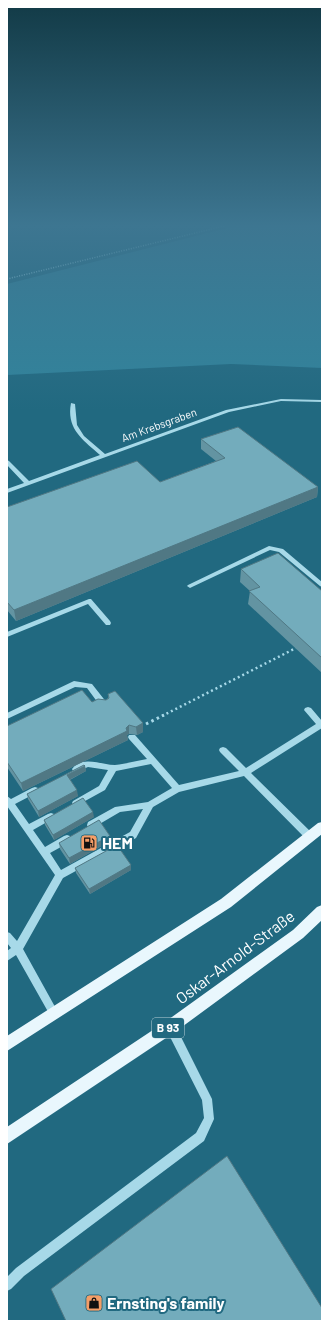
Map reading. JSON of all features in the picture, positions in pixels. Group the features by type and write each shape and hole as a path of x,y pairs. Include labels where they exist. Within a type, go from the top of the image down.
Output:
{"main road":[{"path":"7,1044 226,903 322,827"},
{"name":"Oskar-Arnold-Straße","path":"7,1136 170,1027 298,934 322,911"}],"lane":[{"name":"Am Krebsgraben","path":"7,491 228,411 281,400 322,401"},
{"path":"73,404 74,425 82,437 104,456"},
{"path":"7,462 28,484"},
{"path":"190,586 269,548 281,550 322,585"},
{"path":"7,635 89,600 108,623"},
{"path":"7,716 74,684 90,686 104,705"},
{"path":"44,852 118,809 150,805 177,789 245,773 322,725 308,710"},
{"path":"132,737 177,789"},
{"path":"223,750 310,837"},
{"path":"66,775 87,764 114,768 153,761"},
{"path":"27,829 102,788 114,768"},
{"path":"45,785 8,801 60,876"},
{"path":"7,956 18,949 60,876 133,835 150,805"},
{"path":"7,936 18,949 54,1014"},
{"path":"7,1285 20,1272 200,1137 209,1119 207,1099 170,1027"}],"path":[{"path":"139,727 296,648"}],"shaded area":[{"path":"7,286 322,286 322,368 231,364 7,375"}],"building":[{"path":"238,427 318,487 14,610 7,602 7,507 137,461 160,482 225,458 201,439"},
{"path":"278,553 322,591 322,658 249,591 260,587 241,569"},
{"path":"82,690 92,702 98,699 106,700 109,698 108,694 115,691 143,723 136,727 129,725 126,728 127,731 21,783 7,762 7,726"},
{"path":"84,765 85,766 67,775 77,790 38,811 27,794"},
{"path":"83,798 93,812 53,835 44,820"},
{"path":"99,820 110,836 69,858 59,843"},
{"path":"117,845 131,865 89,889 75,868"},
{"path":"227,1156 322,1308 322,1321 66,1321 51,1289"}],"place":[{"name":"HEM","path":"89,843"},
{"name":"Ernsting's family","path":"94,1303"}]}
